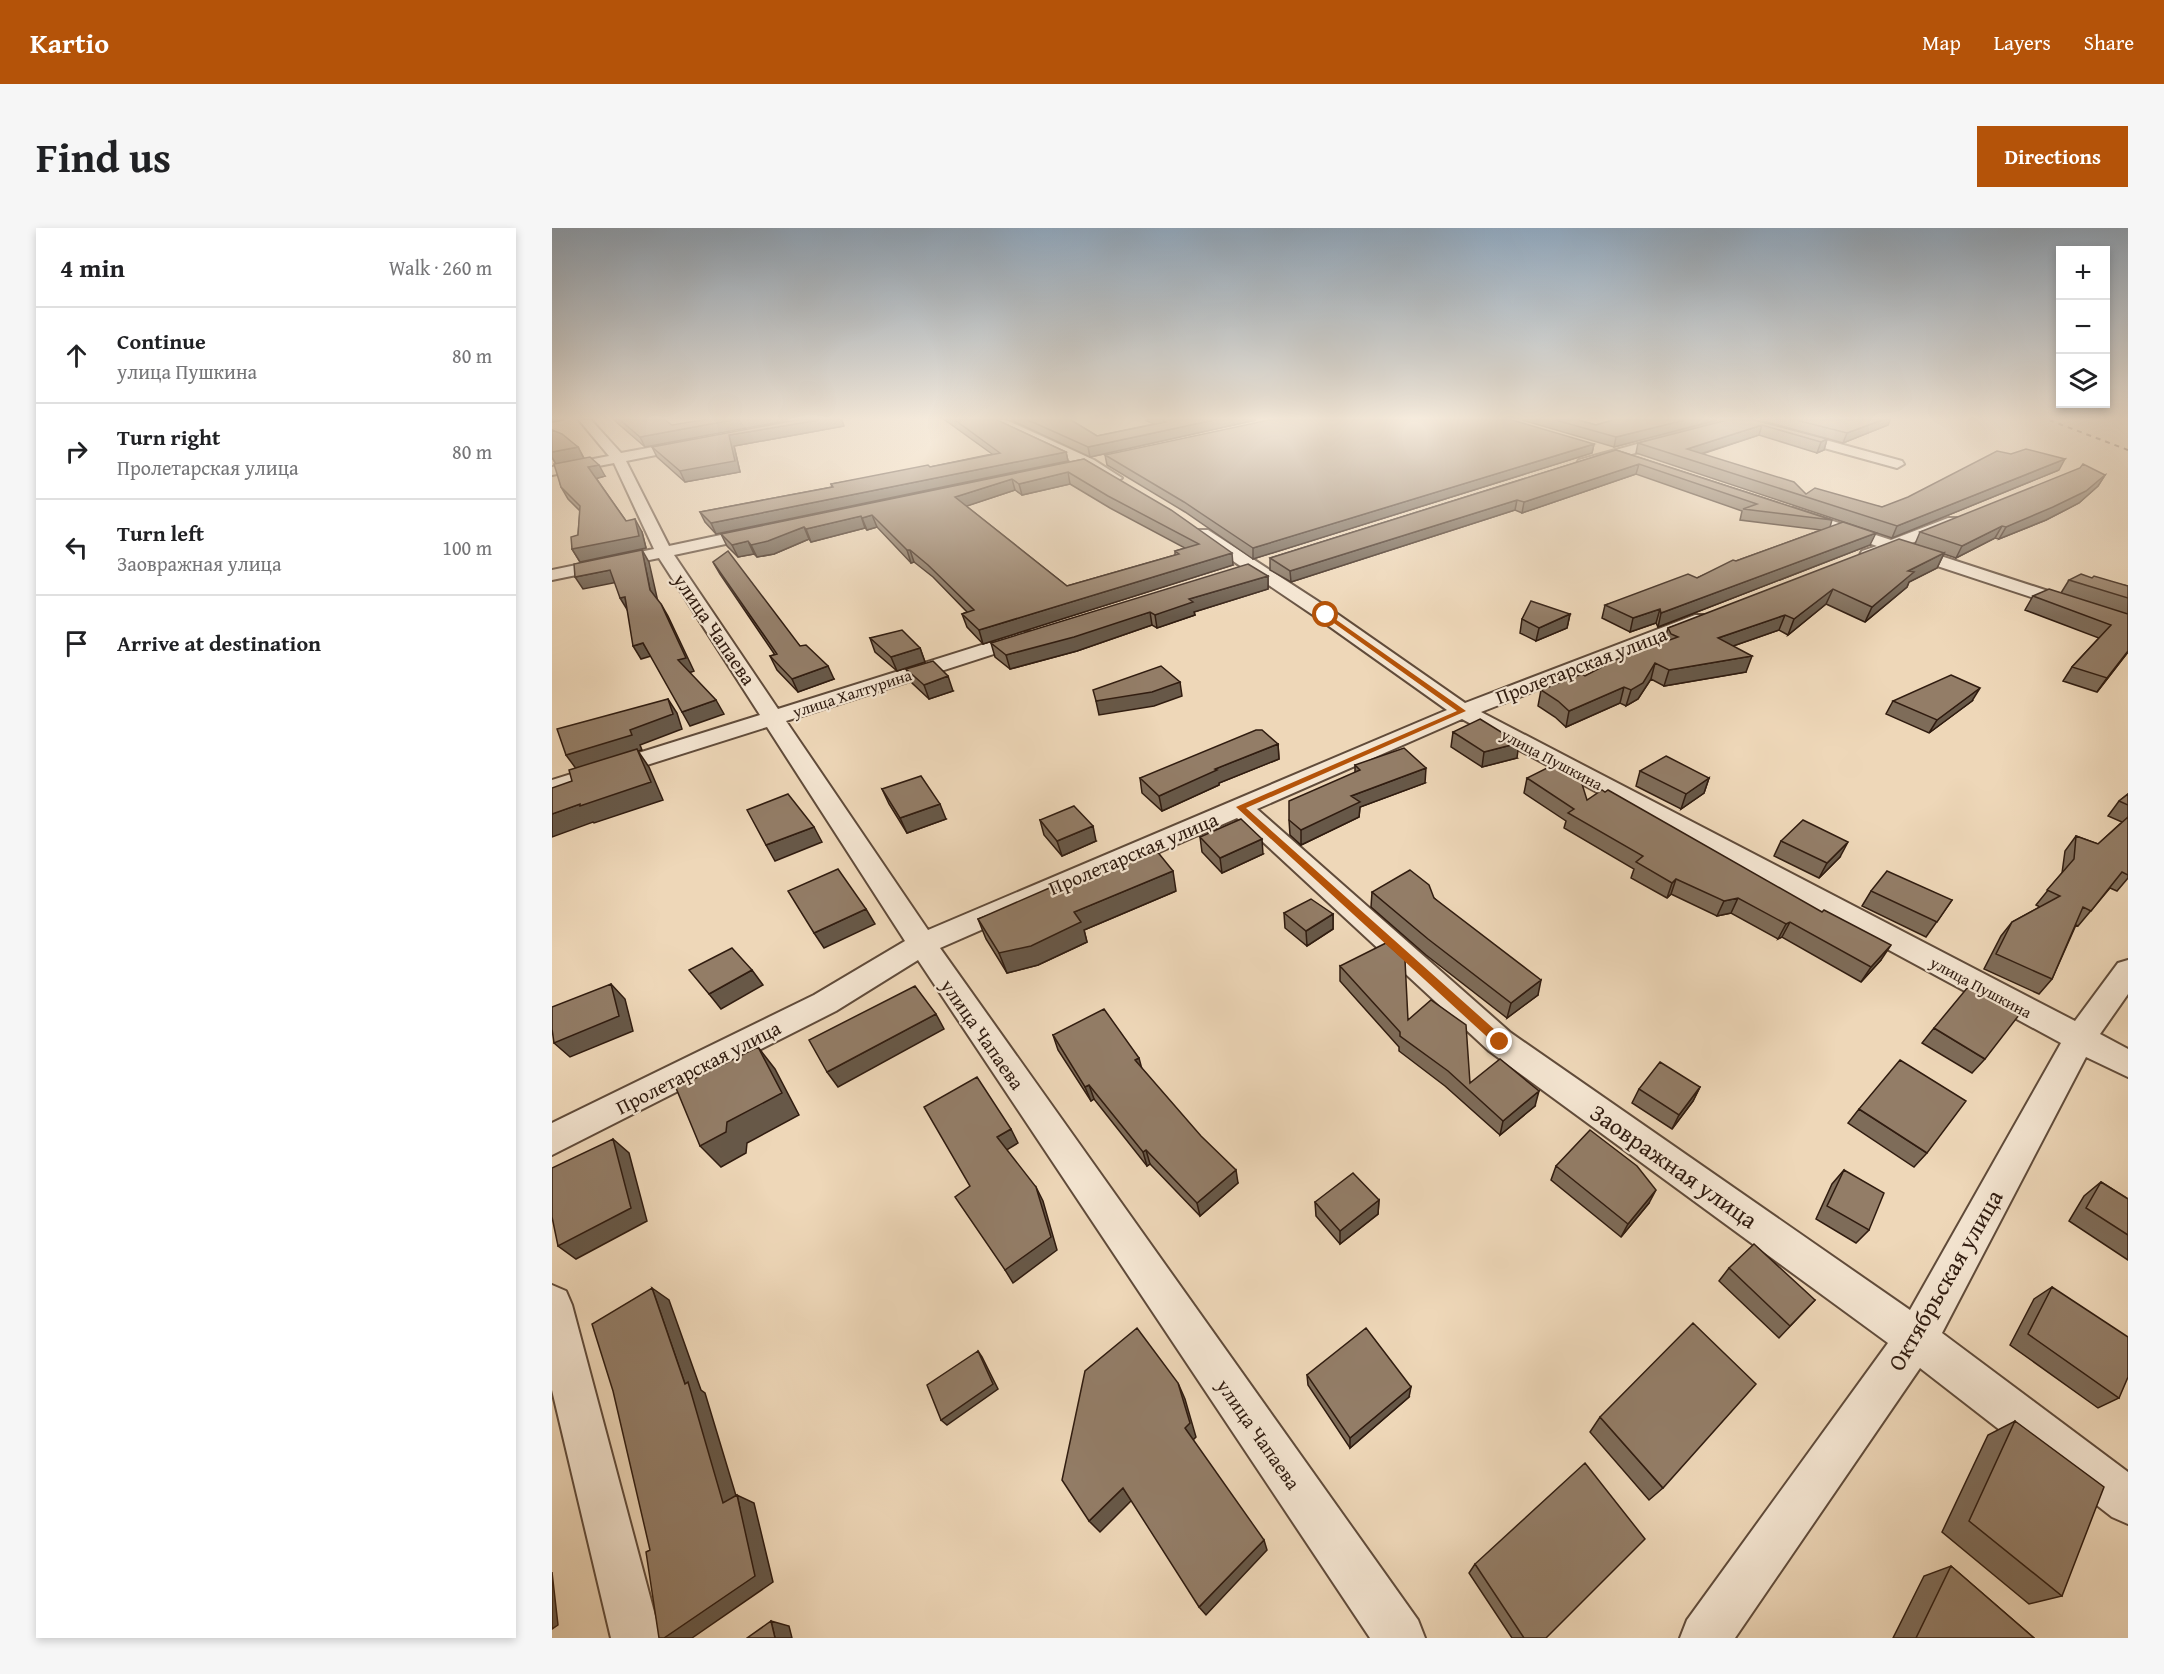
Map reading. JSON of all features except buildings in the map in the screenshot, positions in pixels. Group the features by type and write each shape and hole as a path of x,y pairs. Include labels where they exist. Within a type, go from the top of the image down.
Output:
{"street":[{"name":"улица Чапаева","path":"631,486 663,551 922,944 1400,1638"},
{"path":"1781,509 2128,623"},
{"path":"1848,563 1969,515"},
{"name":"улица Пушкина","path":"1187,523 1250,567 1326,615 1462,711 2128,1064"},
{"path":"552,575 779,527"},
{"path":"1228,574 1273,560"},
{"name":"Пролетарская улица","path":"552,1140 825,1003 922,944 1462,711 1728,609"},
{"name":"улица Халтурина","path":"552,788 1050,630"},
{"name":"Заовражная улица","path":"1240,807 1500,1042 1916,1339 2128,1501"},
{"name":"Октябрьская улица","path":"1705,1638 1916,1339 2079,1040 2128,971"},
{"path":"552,1305 636,1638"}],"route":[{"path":"1326,615 1462,711 1240,807 1500,1042"}]}
